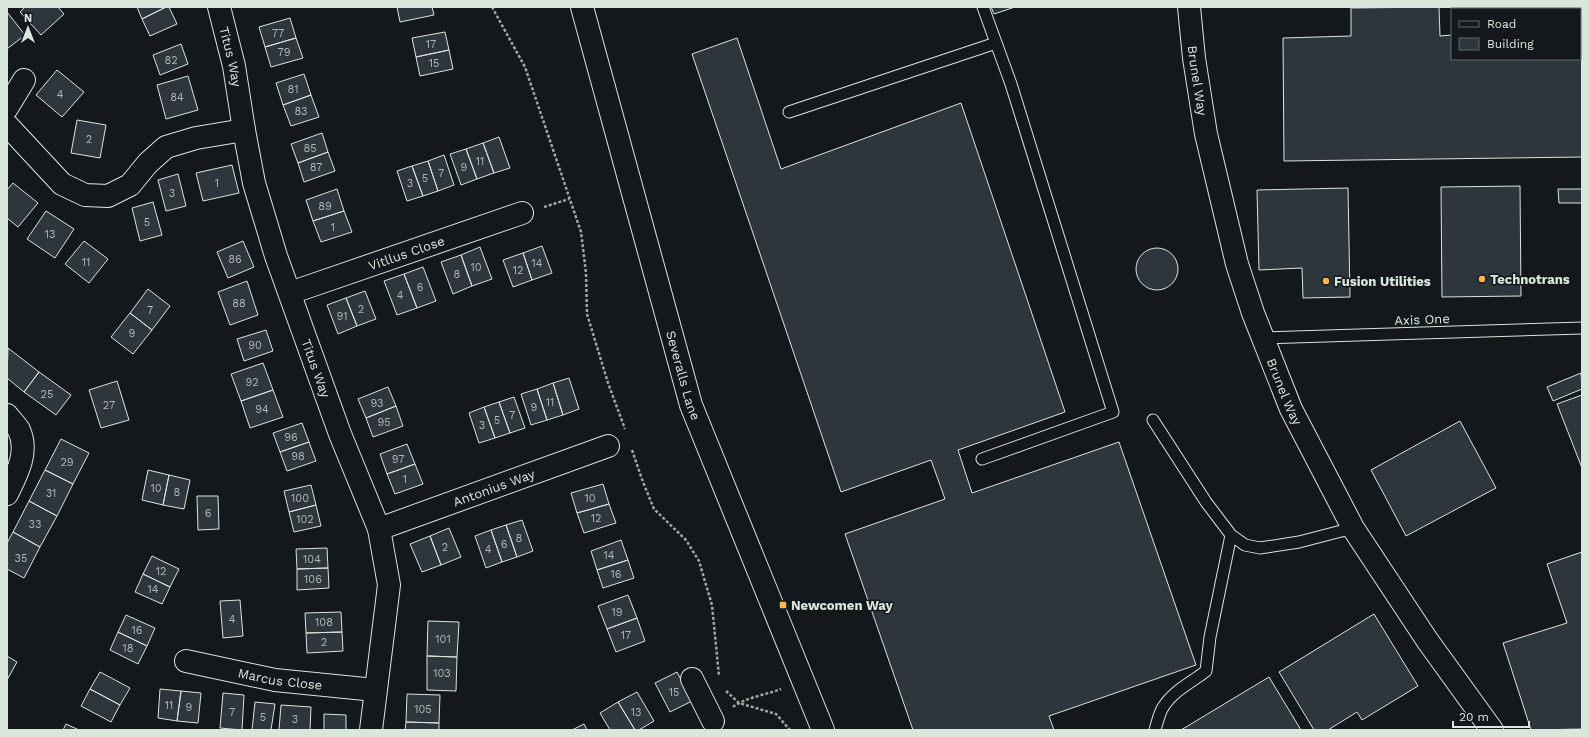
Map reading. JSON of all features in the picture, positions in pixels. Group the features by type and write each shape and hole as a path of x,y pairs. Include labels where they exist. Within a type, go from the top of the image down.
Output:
{"street":[{"name":"Titus Way","path":"220,7 234,66 254,183 276,256 340,434 379,529 389,585 371,730"},
{"name":"Severalls Lane","path":"582,7 691,405 801,680 823,730"},
{"name":"Brunel Way","path":"1189,7 1194,58 1206,134 1237,264 1253,313 1291,409 1353,528 1482,726"},
{"path":"7,108 24,80"},
{"path":"7,125 62,184 85,194 108,196 130,185 148,163 166,147 196,138 244,130"},
{"name":"Vitllus Close","path":"290,293 522,213"},
{"path":"7,415 19,429 23,447 18,473 7,494"},
{"name":"Antonius Way","path":"379,529 608,446"},
{"name":"Marcus Close","path":"186,661 275,680 375,690"},
{"path":"692,679 710,727"}],"lane":[{"path":"982,459 1113,412 1011,84 983,7"},
{"path":"789,112 996,43"},
{"name":"Axis One","path":"1263,338 1582,328"},
{"path":"1153,420 1206,502 1230,535 1245,545 1260,548 1299,542 1353,528"},
{"path":"1155,730 1162,710 1174,693 1206,671 1210,637 1230,535"}],"path":[{"path":"492,7 525,67 581,232 586,273 588,314 608,383 627,434"},
{"path":"632,448 642,482 654,510 686,540 699,561 712,605 719,675 721,680"},
{"path":"739,703 768,694 801,680"},
{"path":"724,686 727,692 739,703 776,714 790,730"}],"building":[{"path":"25,7 58,7 64,14 41,35 20,12"},
{"path":"137,7 166,7 142,19"},
{"path":"166,7 169,7 177,24 150,36 142,19"},
{"path":"397,7 432,7 434,15 400,22"},
{"path":"991,7 1015,7 994,14"},
{"path":"1439,7 1440,36 1451,35 1451,60 1581,60 1582,33 1582,157 1284,161 1283,38 1351,36 1351,8"},
{"path":"1497,7 1537,7 1537,8"},
{"path":"7,12 25,35 7,49"},
{"path":"290,18 296,38 265,47 259,27"},
{"path":"445,32 449,50 416,57 412,38"},
{"path":"296,38 303,58 271,67 265,47"},
{"path":"737,38 781,169 961,103 1065,412 958,450 972,493 1119,442 1196,665 1049,716 1054,730 913,730 845,534 945,499 931,460 841,492 692,54"},
{"path":"181,44 188,64 160,75 153,55"},
{"path":"449,50 453,69 420,76 416,57"},
{"path":"57,70 84,92 62,117 36,95"},
{"path":"304,74 311,95 283,105 276,83"},
{"path":"188,76 198,110 166,119 157,85"},
{"path":"311,95 319,117 291,126 283,105"},
{"path":"77,120 106,125 100,158 71,153"},
{"path":"322,133 328,152 298,163 291,144"},
{"path":"499,137 510,168 494,173 483,143"},
{"path":"483,143 494,173 477,179 466,149"},
{"path":"466,149 477,179 461,185 450,154"},
{"path":"328,152 335,171 304,182 298,163"},
{"path":"444,155 454,185 438,191 428,161"},
{"path":"428,161 438,191 423,196 412,166"},
{"path":"232,165 239,193 203,201 196,173"},
{"path":"412,166 423,196 407,201 397,171"},
{"path":"178,174 186,206 166,211 158,180"},
{"path":"13,183 38,203 18,227 7,218 7,190"},
{"path":"1520,186 1521,296 1442,297 1441,187"},
{"path":"1348,188 1350,297 1303,298 1302,268 1259,270 1257,190"},
{"path":"337,189 344,211 313,221 306,200"},
{"path":"1558,189 1582,189 1582,203 1559,203"},
{"path":"153,202 162,235 140,241 132,208"},
{"path":"46,211 74,229 55,258 27,239"},
{"path":"344,211 352,232 321,242 313,221"},
{"path":"84,241 108,259 89,283 65,264"},
{"path":"243,241 254,267 228,278 217,252"},
{"path":"542,246 552,273 532,280 523,253"},
{"path":"480,247 492,279 472,286 461,255"},
{"path":"1153,248 1161,248 1169,251 1175,257 1178,269 1175,281 1169,287 1161,290 1153,290 1145,287 1139,281 1136,273 1136,265 1139,257 1145,251"},
{"path":"523,253 532,280 513,287 503,260"},
{"path":"461,255 472,286 453,294 441,262"},
{"path":"423,267 436,301 417,308 404,274"},
{"path":"404,274 417,308 397,315 384,281"},
{"path":"247,281 258,315 230,325 218,292"},
{"path":"148,289 170,306 152,330 130,313"},
{"path":"365,291 376,319 357,326 346,298"},
{"path":"346,298 357,326 338,334 327,305"},
{"path":"130,313 152,330 133,354 111,337"},
{"path":"266,330 273,351 244,361 237,339"},
{"path":"8,348 39,372 24,392 7,378"},
{"path":"263,363 273,390 241,401 231,374"},
{"path":"39,372 71,395 56,415 24,392"},
{"path":"1581,373 1582,389 1553,401 1547,387"},
{"path":"569,378 579,409 563,415 553,383"},
{"path":"117,381 129,420 101,428 89,390"},
{"path":"553,383 563,415 547,420 537,389"},
{"path":"388,387 396,406 366,418 358,399"},
{"path":"537,389 547,420 531,425 521,394"},
{"path":"273,390 283,417 250,428 241,401"},
{"path":"1582,395 1582,468 1557,404"},
{"path":"514,397 525,428 510,433 499,402"},
{"path":"499,402 510,433 495,438 484,407"},
{"path":"396,406 403,426 373,437 366,418"},
{"path":"484,407 495,438 479,443 469,413"},
{"path":"1460,421 1496,488 1406,536 1371,470"},
{"path":"302,423 309,442 280,452 273,433"},
{"path":"61,439 89,453 73,484 45,470"},
{"path":"309,442 316,461 287,471 280,452"},
{"path":"407,444 415,464 387,474 380,454"},
{"path":"415,464 423,484 395,494 387,474"},
{"path":"45,470 73,484 57,516 29,501"},
{"path":"148,470 169,475 163,505 142,500"},
{"path":"169,475 190,480 184,509 163,505"},
{"path":"603,484 609,504 577,513 571,493"},
{"path":"311,485 316,505 289,512 284,491"},
{"path":"197,496 218,496 219,529 198,530"},
{"path":"29,501 57,516 40,547 13,532"},
{"path":"609,504 616,523 584,533 577,513"},
{"path":"316,505 321,526 294,532 289,512"},
{"path":"522,520 533,551 517,557 506,525"},
{"path":"506,525 517,557 502,562 491,530"},
{"path":"449,528 461,557 441,565 430,536"},
{"path":"491,530 502,562 486,568 475,536"},
{"path":"13,532 40,547 24,578 7,569 7,543"},
{"path":"430,536 441,565 422,572 410,544"},
{"path":"621,540 628,560 597,570 591,551"},
{"path":"327,548 328,568 297,569 296,549"},
{"path":"1582,552 1582,729 1531,730 1503,643 1567,623 1547,564"},
{"path":"152,556 179,569 170,587 143,574"},
{"path":"628,560 634,578 603,588 597,570"},
{"path":"328,568 329,588 297,590 297,569"},
{"path":"143,574 170,587 162,604 135,592"},
{"path":"628,595 637,618 607,629 598,606"},
{"path":"240,600 243,636 223,638 220,601"},
{"path":"341,612 342,632 306,633 305,613"},
{"path":"1374,614 1418,686 1362,720 1357,712 1328,730 1314,730 1279,672"},
{"path":"126,615 155,628 147,646 118,632"},
{"path":"637,618 645,641 616,652 607,629"},
{"path":"428,621 459,622 457,657 427,656"},
{"path":"118,632 147,646 138,664 110,650"},
{"path":"342,632 343,651 307,653 306,633"},
{"path":"7,656 17,662 7,680"},
{"path":"427,656 457,657 456,691 427,690"},
{"path":"100,672 130,688 120,705 90,689"},
{"path":"677,672 692,701 670,712 655,683"},
{"path":"1269,677 1301,730 1181,730"},
{"path":"90,689 120,705 111,722 81,706"},
{"path":"160,689 181,691 177,721 158,718"},
{"path":"181,691 201,693 198,723 177,721"},
{"path":"637,692 654,721 639,730 635,730 618,702"},
{"path":"223,693 244,695 242,730 220,728"},
{"path":"407,694 440,695 439,723 406,722"},
{"path":"255,702 275,704 271,730 252,730"},
{"path":"618,702 635,730 610,730 600,713"},
{"path":"281,705 311,707 310,730 279,730"},
{"path":"324,714 346,715 346,730 324,730"},
{"path":"406,722 439,723 439,730 405,730"},
{"path":"66,724 79,730 63,730"},
{"path":"584,724 587,730 572,730"}],"place":[{"name":"Technotrans","path":"1482,279"},
{"name":"Fusion Utilities","path":"1326,281"},
{"name":"Newcomen Way","path":"783,605"}]}
